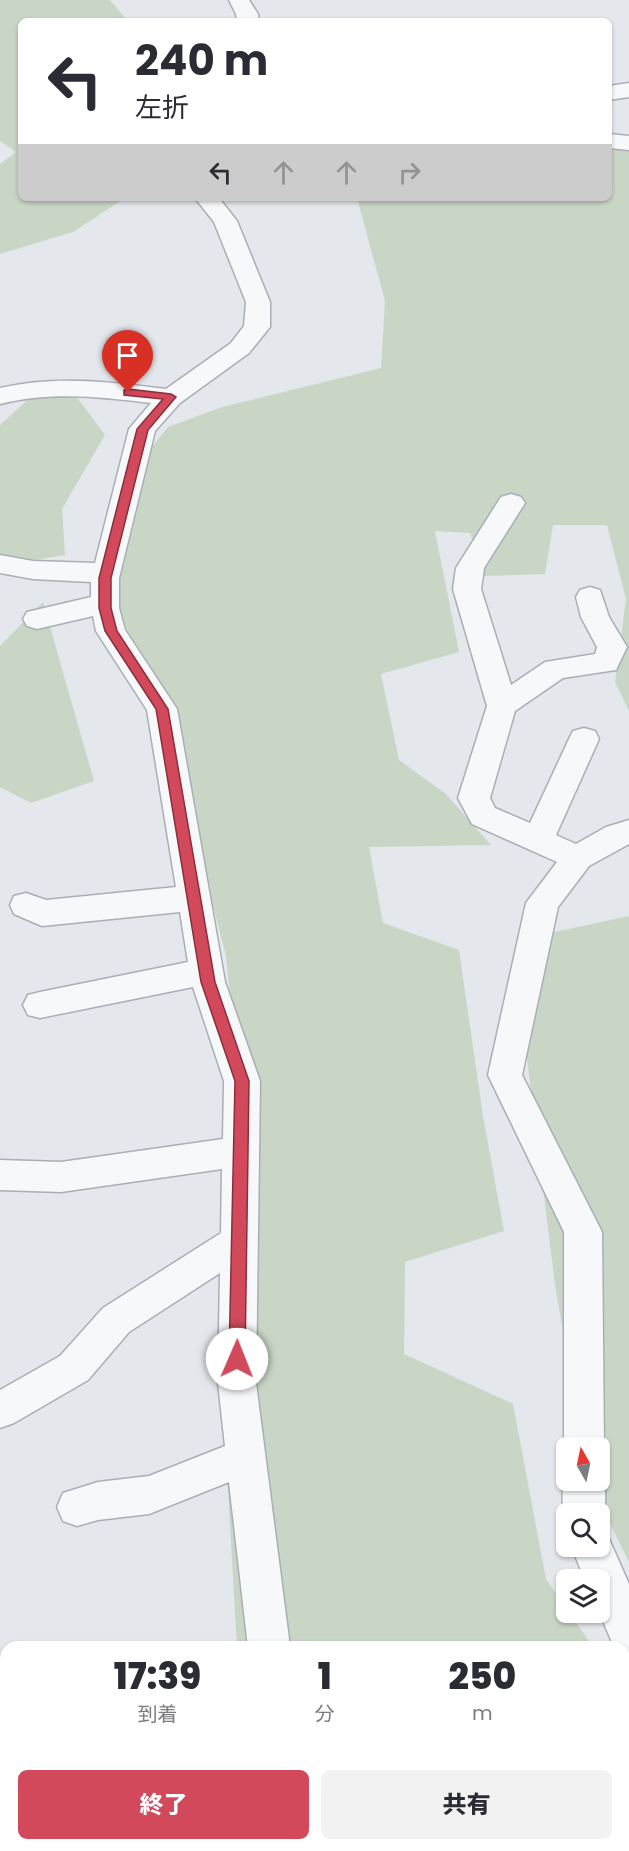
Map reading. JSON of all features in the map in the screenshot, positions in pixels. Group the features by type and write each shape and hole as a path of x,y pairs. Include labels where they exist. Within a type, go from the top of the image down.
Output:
{"street":[{"path":"239,0 248,18"},
{"path":"612,141 629,143"},
{"path":"209,201 225,221 258,302 257,327 240,348 171,397 142,429 106,588 111,631 162,709 208,982 242,1081 237,1383 267,1641"},
{"path":"0,375 11,393 63,385 171,397"},
{"path":"511,503 471,568 467,589 502,705 474,798 483,816 578,858"},
{"path":"0,564 106,588"},
{"path":"37,619 106,588"},
{"path":"502,705 555,669 606,663 612,647 595,616 590,597"},
{"path":"538,840 584,739"},
{"path":"584,1437 583,1232 505,1075 542,903 578,858 617,835 629,832"},
{"path":"27,905 42,914 194,898"},
{"path":"40,1005 206,971"},
{"path":"0,1175 61,1177 241,1151"},
{"path":"3,1401 74,1368 116,1320 239,1241"},
{"path":"77,1507 149,1495 246,1456"},
{"path":"596,1557 629,1632"}],"green space":[{"path":"0,0 110,0 125,18 18,18 18,201 120,201 73,232 0,254 0,164 16,152 0,141"},
{"path":"612,133 629,136 629,711 615,682 626,599 607,525 553,525 545,574 483,576 470,533 435,531 459,652 381,674 399,760 446,794 491,845 369,847 383,923 459,950 483,1116 504,1231 405,1262 404,1354 513,1404 546,1579 556,1593 556,1623 576,1623 589,1641 237,1641 225,1438 245,1138 226,956 167,725 116,603 110,546 137,465 168,427 222,407 381,368 385,301 358,201 612,201"},
{"path":"73,392 105,435 62,509 65,555 29,561 0,555 0,425 33,395"},
{"path":"43,602 94,781 31,803 0,787 0,646"},
{"path":"629,916 629,1562 610,1524 610,1503 600,1503 594,1491 610,1491 610,1437 581,1437 555,1285 525,1042 518,940"}],"route":[{"path":"128,392 171,397 142,429 105,578 105,608 111,631 162,709 208,982 242,1081 237,1359"}]}
